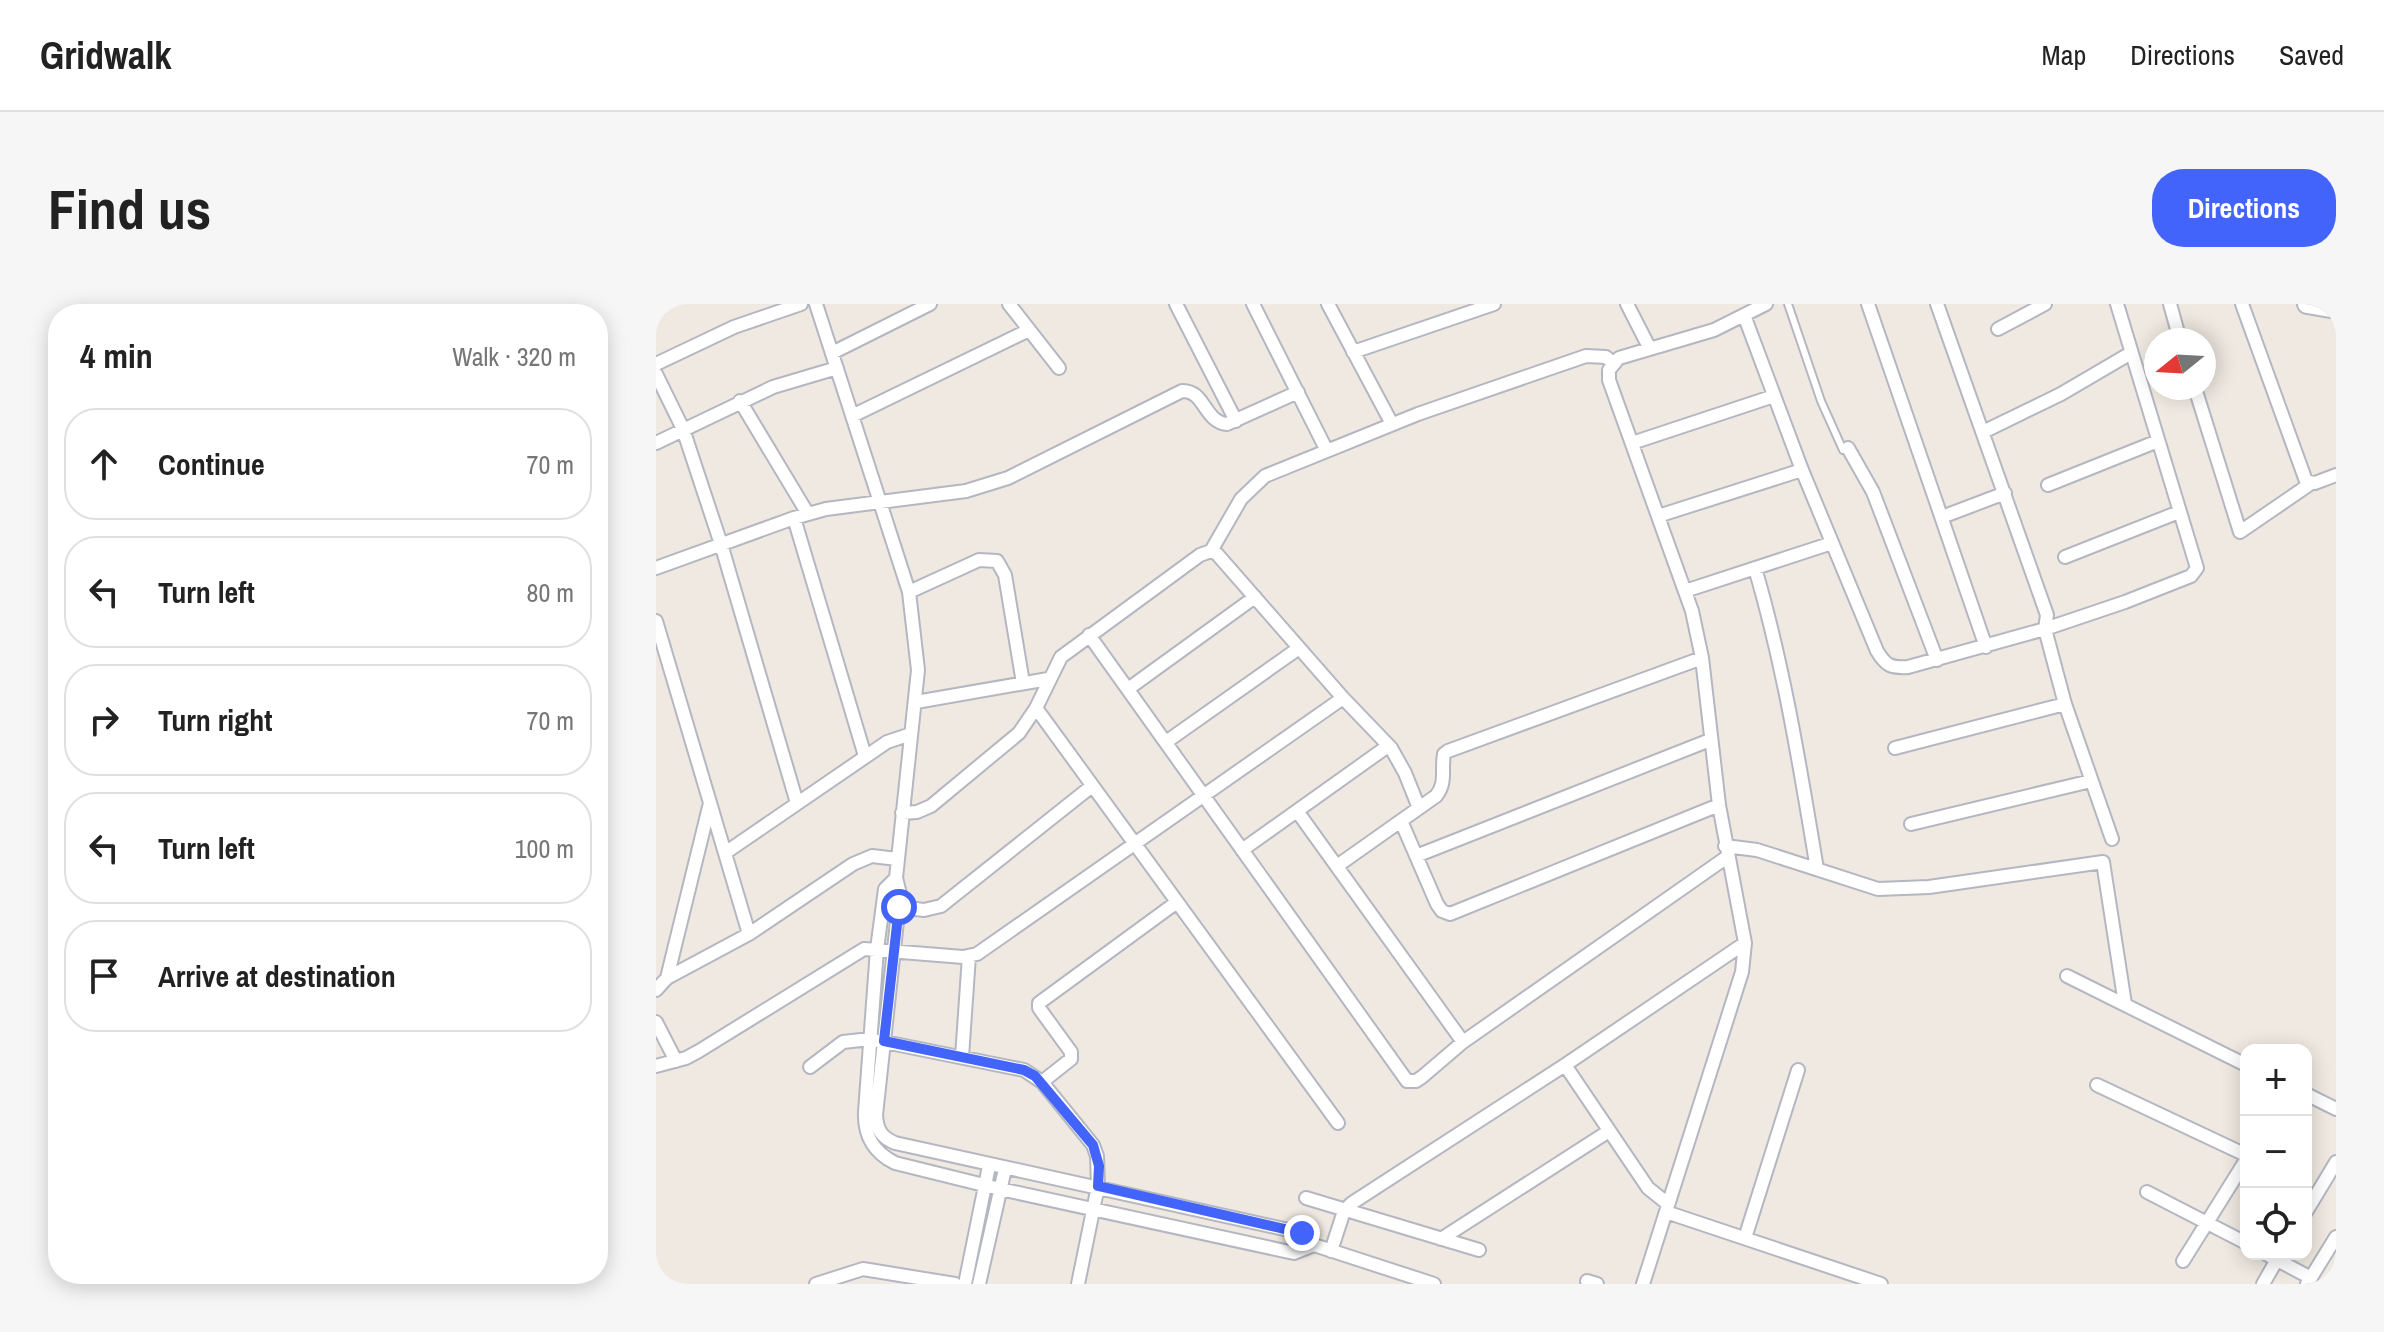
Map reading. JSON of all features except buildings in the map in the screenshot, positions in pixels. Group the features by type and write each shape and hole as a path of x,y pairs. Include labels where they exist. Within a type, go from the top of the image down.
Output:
{"main road":[{"path":"2307,304 2336,309"}],"street":[{"path":"656,364 734,327 801,304"},
{"path":"816,304 909,592 918,670 897,859 899,907 874,1149 895,1163 1000,1189 1294,1253 1314,1245"},
{"path":"832,353 930,304"},
{"path":"1009,304 1059,368"},
{"path":"1176,304 1236,421"},
{"path":"1253,304 1326,449"},
{"path":"1328,304 1392,424"},
{"path":"1353,352 1494,304"},
{"path":"1627,304 1650,349"},
{"path":"1643,1284 1742,972 1745,943 1726,851 1702,658 1692,611 1609,380 1609,370 1619,358 1714,330 1766,304"},
{"path":"1868,304 1986,647"},
{"path":"1937,304 2044,604 2047,615 2045,629 2065,704 2112,839"},
{"path":"1998,329 2045,304"},
{"path":"1744,315 1802,470 1877,651 1884,664 1893,668 1937,660 2045,629 2125,602 2195,573 2196,563 2117,304"},
{"path":"2170,304 2177,328"},
{"path":"2242,304 2302,474 2310,484"},
{"path":"852,416 1029,330"},
{"path":"1983,432 2061,394 2131,353"},
{"path":"902,813 917,812 931,806 1019,733 1036,708 1061,657 1200,555 1211,551 1251,487 1265,476 1392,424 1586,356 1606,357 1613,363"},
{"path":"656,443 773,387 837,368"},
{"path":"656,374 683,429 721,544 797,803"},
{"path":"656,568 808,514 986,487 1182,391 1190,390 1197,396 1217,423 1236,421 1298,392"},
{"path":"1632,443 1774,396"},
{"path":"2199,400 2240,532 2310,484 2336,475"},
{"path":"740,401 808,514"},
{"path":"2048,485 2158,441"},
{"path":"1846,449 1873,492 1937,660"},
{"path":"1658,516 1802,470"},
{"path":"1942,517 2005,493"},
{"path":"2065,557 2179,512"},
{"path":"794,518 865,756"},
{"path":"1685,591 1832,543"},
{"path":"1211,551 1217,554 1388,746 1399,760 1419,808"},
{"path":"909,592 979,560 997,561 1005,575 1023,683"},
{"path":"1755,568 1786,687 1817,869"},
{"path":"1128,689 1255,597"},
{"path":"656,621 749,934"},
{"path":"1089,635 1407,1081 1416,1081 1463,1042 1726,851 1757,850 1878,889 1929,887 2103,862 2125,1004"},
{"path":"1166,742 1299,648"},
{"path":"1337,866 1441,791 1444,754 1448,751 1702,658"},
{"path":"916,702 1048,679"},
{"path":"656,1066 699,1051 864,949 969,956 988,947 1343,698"},
{"path":"1895,748 2065,704"},
{"path":"1036,708 1338,1123"},
{"path":"725,853 865,756 887,742 911,734"},
{"path":"1416,856 1710,740"},
{"path":"1242,850 1388,746"},
{"path":"1911,824 2091,781"},
{"path":"899,907 924,910 941,906 1092,786"},
{"path":"667,978 710,803"},
{"path":"1401,821 1437,904 1442,911 1450,914 1719,805"},
{"path":"1297,811 1463,1042"},
{"path":"656,990 667,978 749,934 853,864 872,856 897,859"},
{"path":"896,878 885,889 877,949 865,1125 874,1135 989,1166 1098,1186 1302,1233 1314,1245 1434,1284"},
{"path":"1042,1082 1067,1065 1071,1052 1039,1008 1039,1003 1177,902"},
{"path":"1331,1251 1344,1211 1352,1203 1565,1065 1745,943"},
{"path":"962,1057 969,956"},
{"path":"2067,976 2240,1062"},
{"path":"656,1022 676,1061"},
{"path":"810,1067 843,1042 870,1039 1024,1070 1042,1082 1093,1145 1099,1166 1098,1186 1078,1284"},
{"path":"1565,1065 1648,1188 1667,1208 1881,1284"},
{"path":"1745,1238 1798,1070"},
{"path":"2097,1085 2240,1155"},
{"path":"2312,1097 2336,1109"},
{"path":"1441,1239 1609,1131"},
{"path":"2312,1202 2336,1162"},
{"path":"965,1284 989,1166"},
{"path":"2183,1261 2240,1168"},
{"path":"979,1284 1005,1169"},
{"path":"2147,1192 2240,1240"},
{"path":"1306,1198 1479,1250"},
{"path":"2280,1260 2309,1281 2336,1237"},
{"path":"2263,1284 2273,1260"},
{"path":"816,1284 863,1269 955,1284"}],"lane":[{"path":"1788,304 1816,389 1846,449"}],"route":[{"path":"899,907 884,1041 1024,1070 1035,1076 1093,1145 1099,1166 1098,1186 1302,1233"}]}
